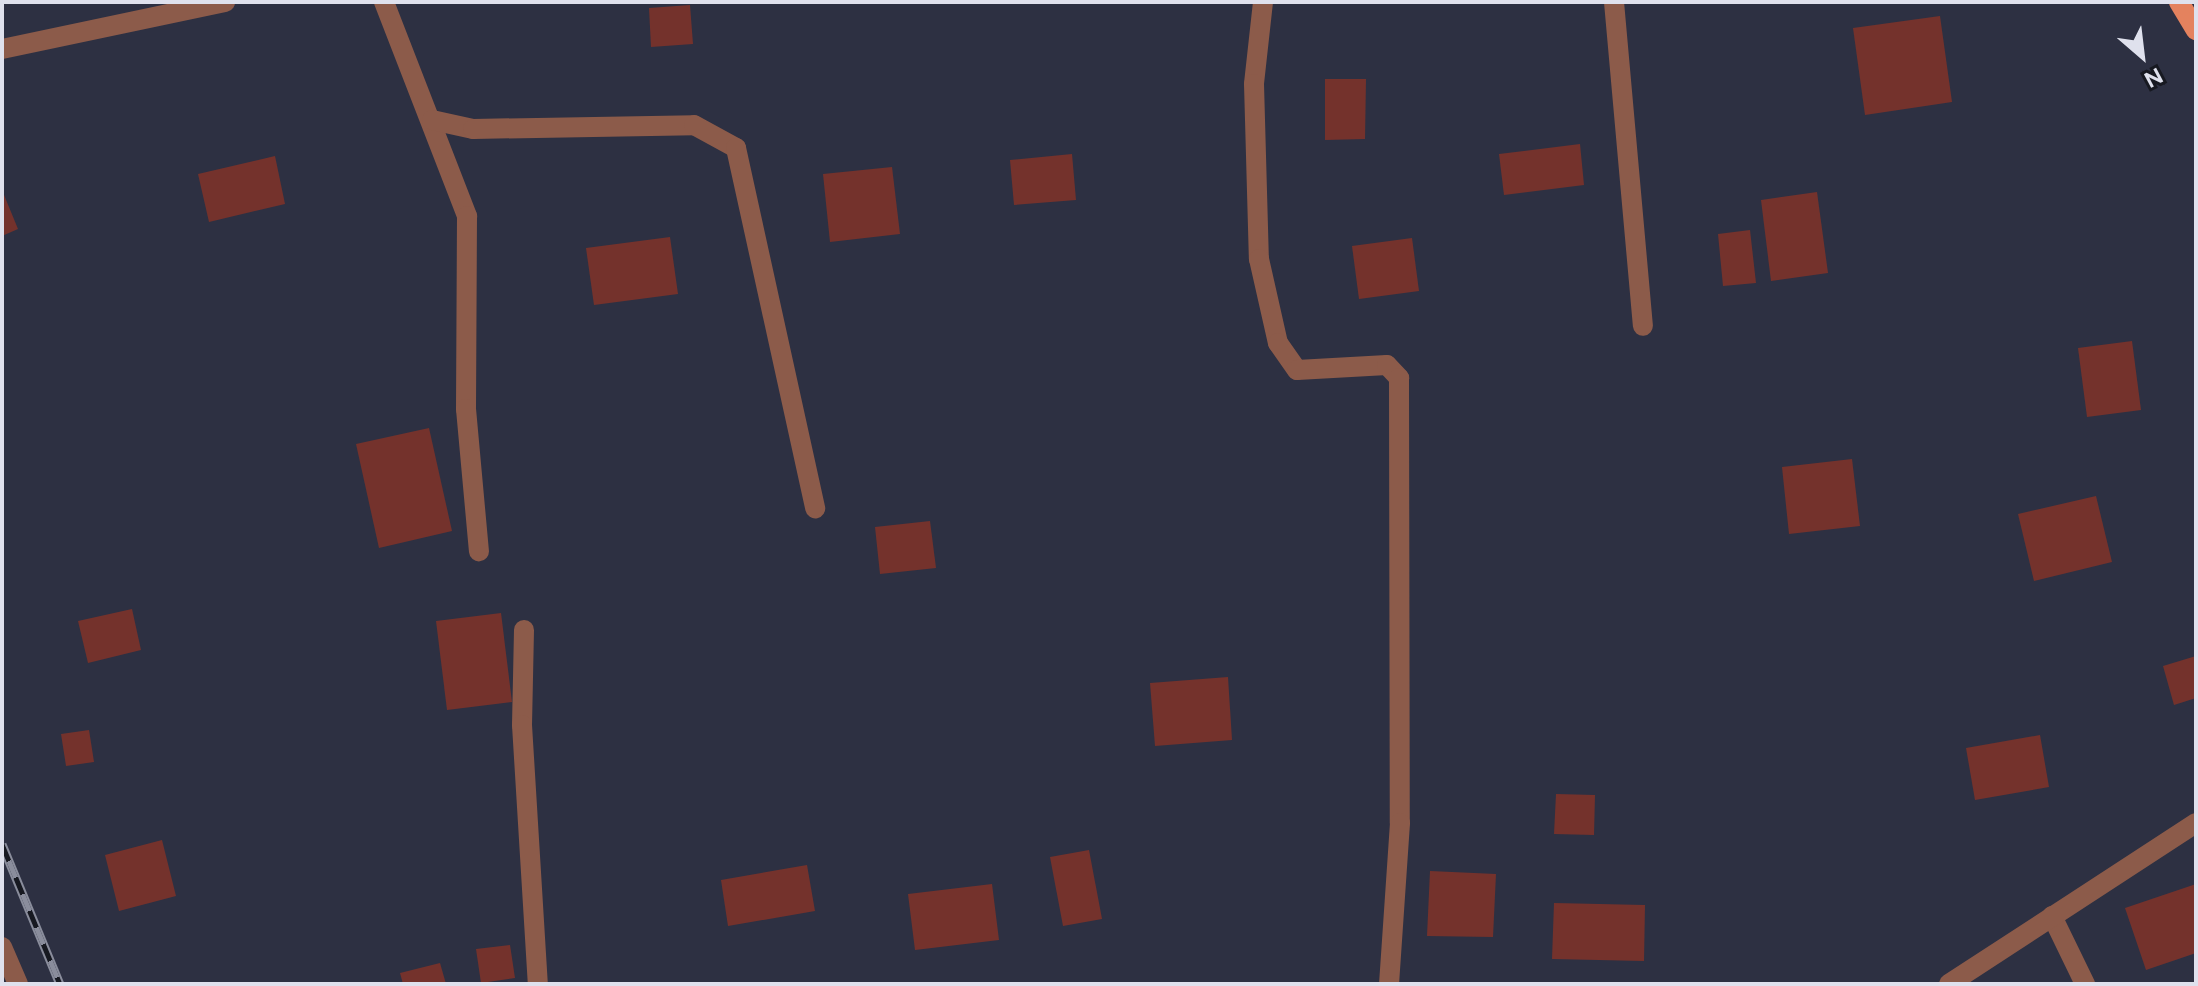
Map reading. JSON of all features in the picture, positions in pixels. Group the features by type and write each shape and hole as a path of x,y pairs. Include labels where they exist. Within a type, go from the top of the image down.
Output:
{"main road":[{"path":"2179,2 2196,30"}],"street":[{"path":"2,49 133,11 225,2"},
{"path":"384,2 467,216 466,409 479,551"},
{"path":"1263,2 1254,84 1259,259 1278,343 1297,370 1387,365 1399,378 1400,823 1389,984"},
{"path":"1614,2 1643,326"},
{"path":"432,120 473,129 694,125 736,148 815,508"},
{"path":"524,630 522,725 538,984"},
{"path":"1949,984 2196,823"},
{"path":"2052,916 2085,984"},
{"path":"2,947 18,984"}],"building":[{"path":"690,5 693,44 651,47 649,8"},
{"path":"1940,16 1952,102 1865,115 1853,28"},
{"path":"1325,79 1366,79 1365,139 1325,140"},
{"path":"1580,144 1584,185 1504,195 1499,154"},
{"path":"1072,154 1076,200 1014,205 1010,160"},
{"path":"275,156 285,204 209,222 198,174"},
{"path":"892,167 900,234 830,242 823,174"},
{"path":"2,190 18,229 2,236"},
{"path":"1817,192 1828,273 1771,281 1761,200"},
{"path":"1750,230 1756,283 1723,286 1718,234"},
{"path":"670,237 678,294 594,305 586,248"},
{"path":"1412,238 1419,291 1359,299 1352,246"},
{"path":"2132,341 2141,410 2087,417 2078,348"},
{"path":"429,428 452,531 379,548 356,444"},
{"path":"1852,459 1860,526 1789,534 1782,467"},
{"path":"2096,496 2112,562 2034,581 2018,514"},
{"path":"930,521 936,568 880,574 875,527"},
{"path":"132,609 141,650 88,663 78,621"},
{"path":"501,613 512,702 447,710 436,621"},
{"path":"2196,656 2196,698 2174,705 2163,666"},
{"path":"1228,677 1232,740 1155,746 1150,683"},
{"path":"89,730 94,762 66,766 61,734"},
{"path":"2040,735 2049,787 1975,800 1966,748"},
{"path":"1556,794 1595,795 1594,835 1554,834"},
{"path":"162,840 176,896 119,911 105,855"},
{"path":"1089,850 1102,919 1063,926 1050,857"},
{"path":"807,865 815,911 728,926 721,880"},
{"path":"1430,871 1496,874 1493,937 1427,936"},
{"path":"992,884 999,940 915,950 908,894"},
{"path":"2196,884 2196,953 2146,970 2125,908"},
{"path":"1554,903 1645,905 1644,961 1552,959"},
{"path":"510,945 515,978 481,983 476,949"},
{"path":"440,963 446,984 403,984 400,973"}],"railway":[{"path":"2,844 60,984"}]}
